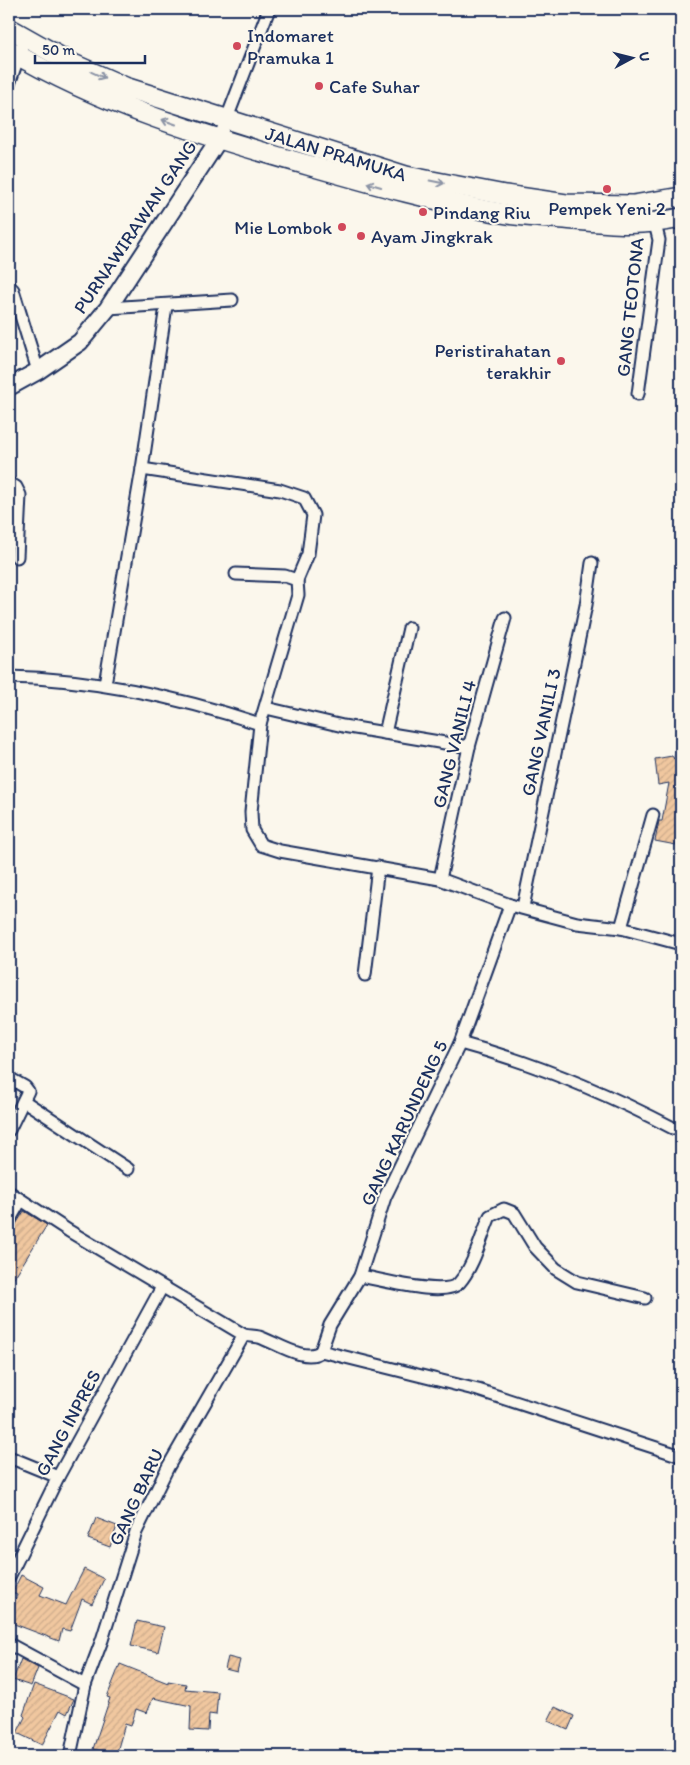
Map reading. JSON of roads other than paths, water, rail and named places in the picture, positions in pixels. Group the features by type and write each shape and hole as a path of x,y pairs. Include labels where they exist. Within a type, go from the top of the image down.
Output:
{"main road":[{"name":"JALAN PRAMUKA","path":"17,33 72,63 124,87 406,176 504,204 651,204 681,197"},
{"name":"JALAN PRAMUKA","path":"14,53 52,76 113,103 219,139 400,192 504,204 625,225 655,224 681,218"}],"street":[{"path":"219,139 269,9"},
{"path":"9,84 17,33"},
{"name":"PURNAWIRAWAN GANG","path":"9,387 38,371 80,342 108,308 219,139"},
{"name":"GANG TEOTONA","path":"638,394 659,240 655,224"},
{"path":"9,286 13,290 38,371"},
{"path":"108,308 166,306 232,300"},
{"path":"105,684 142,469 166,306"},
{"path":"142,469 280,490 304,498 313,515 308,554 297,580 298,595 260,724 251,812 252,830 261,845 280,851 440,879 510,905 577,923 621,928 681,944"},
{"path":"9,483 16,486 20,495 16,557"},
{"name":"GANG VANILI 3","path":"523,907 586,605 592,563"},
{"path":"236,574 285,576 297,580"},
{"name":"GANG VANILI 4","path":"440,879 469,747 505,618"},
{"path":"385,733 409,628"},
{"path":"9,676 54,678 105,684 224,712 260,724"},
{"path":"266,708 385,733 469,747"},
{"path":"621,928 653,816"},
{"path":"366,975 378,868"},
{"name":"GANG KARUNDENG 5","path":"321,1351 330,1325 360,1276 385,1197 460,1043 510,905"},
{"path":"460,1043 510,1056 568,1077 673,1128"},
{"path":"9,1078 27,1088 28,1094 9,1130"},
{"path":"24,1101 128,1169"},
{"path":"9,1192 162,1287 244,1335 257,1336 306,1355 316,1354 321,1351 478,1390 681,1456"},
{"path":"9,1221 21,1200"},
{"path":"360,1276 438,1290 453,1287 458,1284 467,1270 490,1216 504,1209 514,1213 535,1246 556,1269 577,1282 645,1298"},
{"name":"GANG INPRES","path":"9,1577 14,1557 162,1287"},
{"name":"GANG BARU","path":"70,1756 85,1685 102,1640 136,1532 168,1467 244,1335"},
{"path":"9,1457 58,1477"},
{"path":"9,1644 85,1685"}],"place":[{"name":"Indomaret Pramuka 1","path":"237,46"},
{"name":"Cafe Suhar","path":"319,86"},
{"name":"Pempek Yeni 2","path":"607,189"},
{"name":"Pindang Riu","path":"423,212"},
{"name":"Mie Lombok","path":"342,227"},
{"name":"Ayam Jingkrak","path":"361,236"},
{"name":"Peristirahatan terakhir","path":"561,361"}]}
